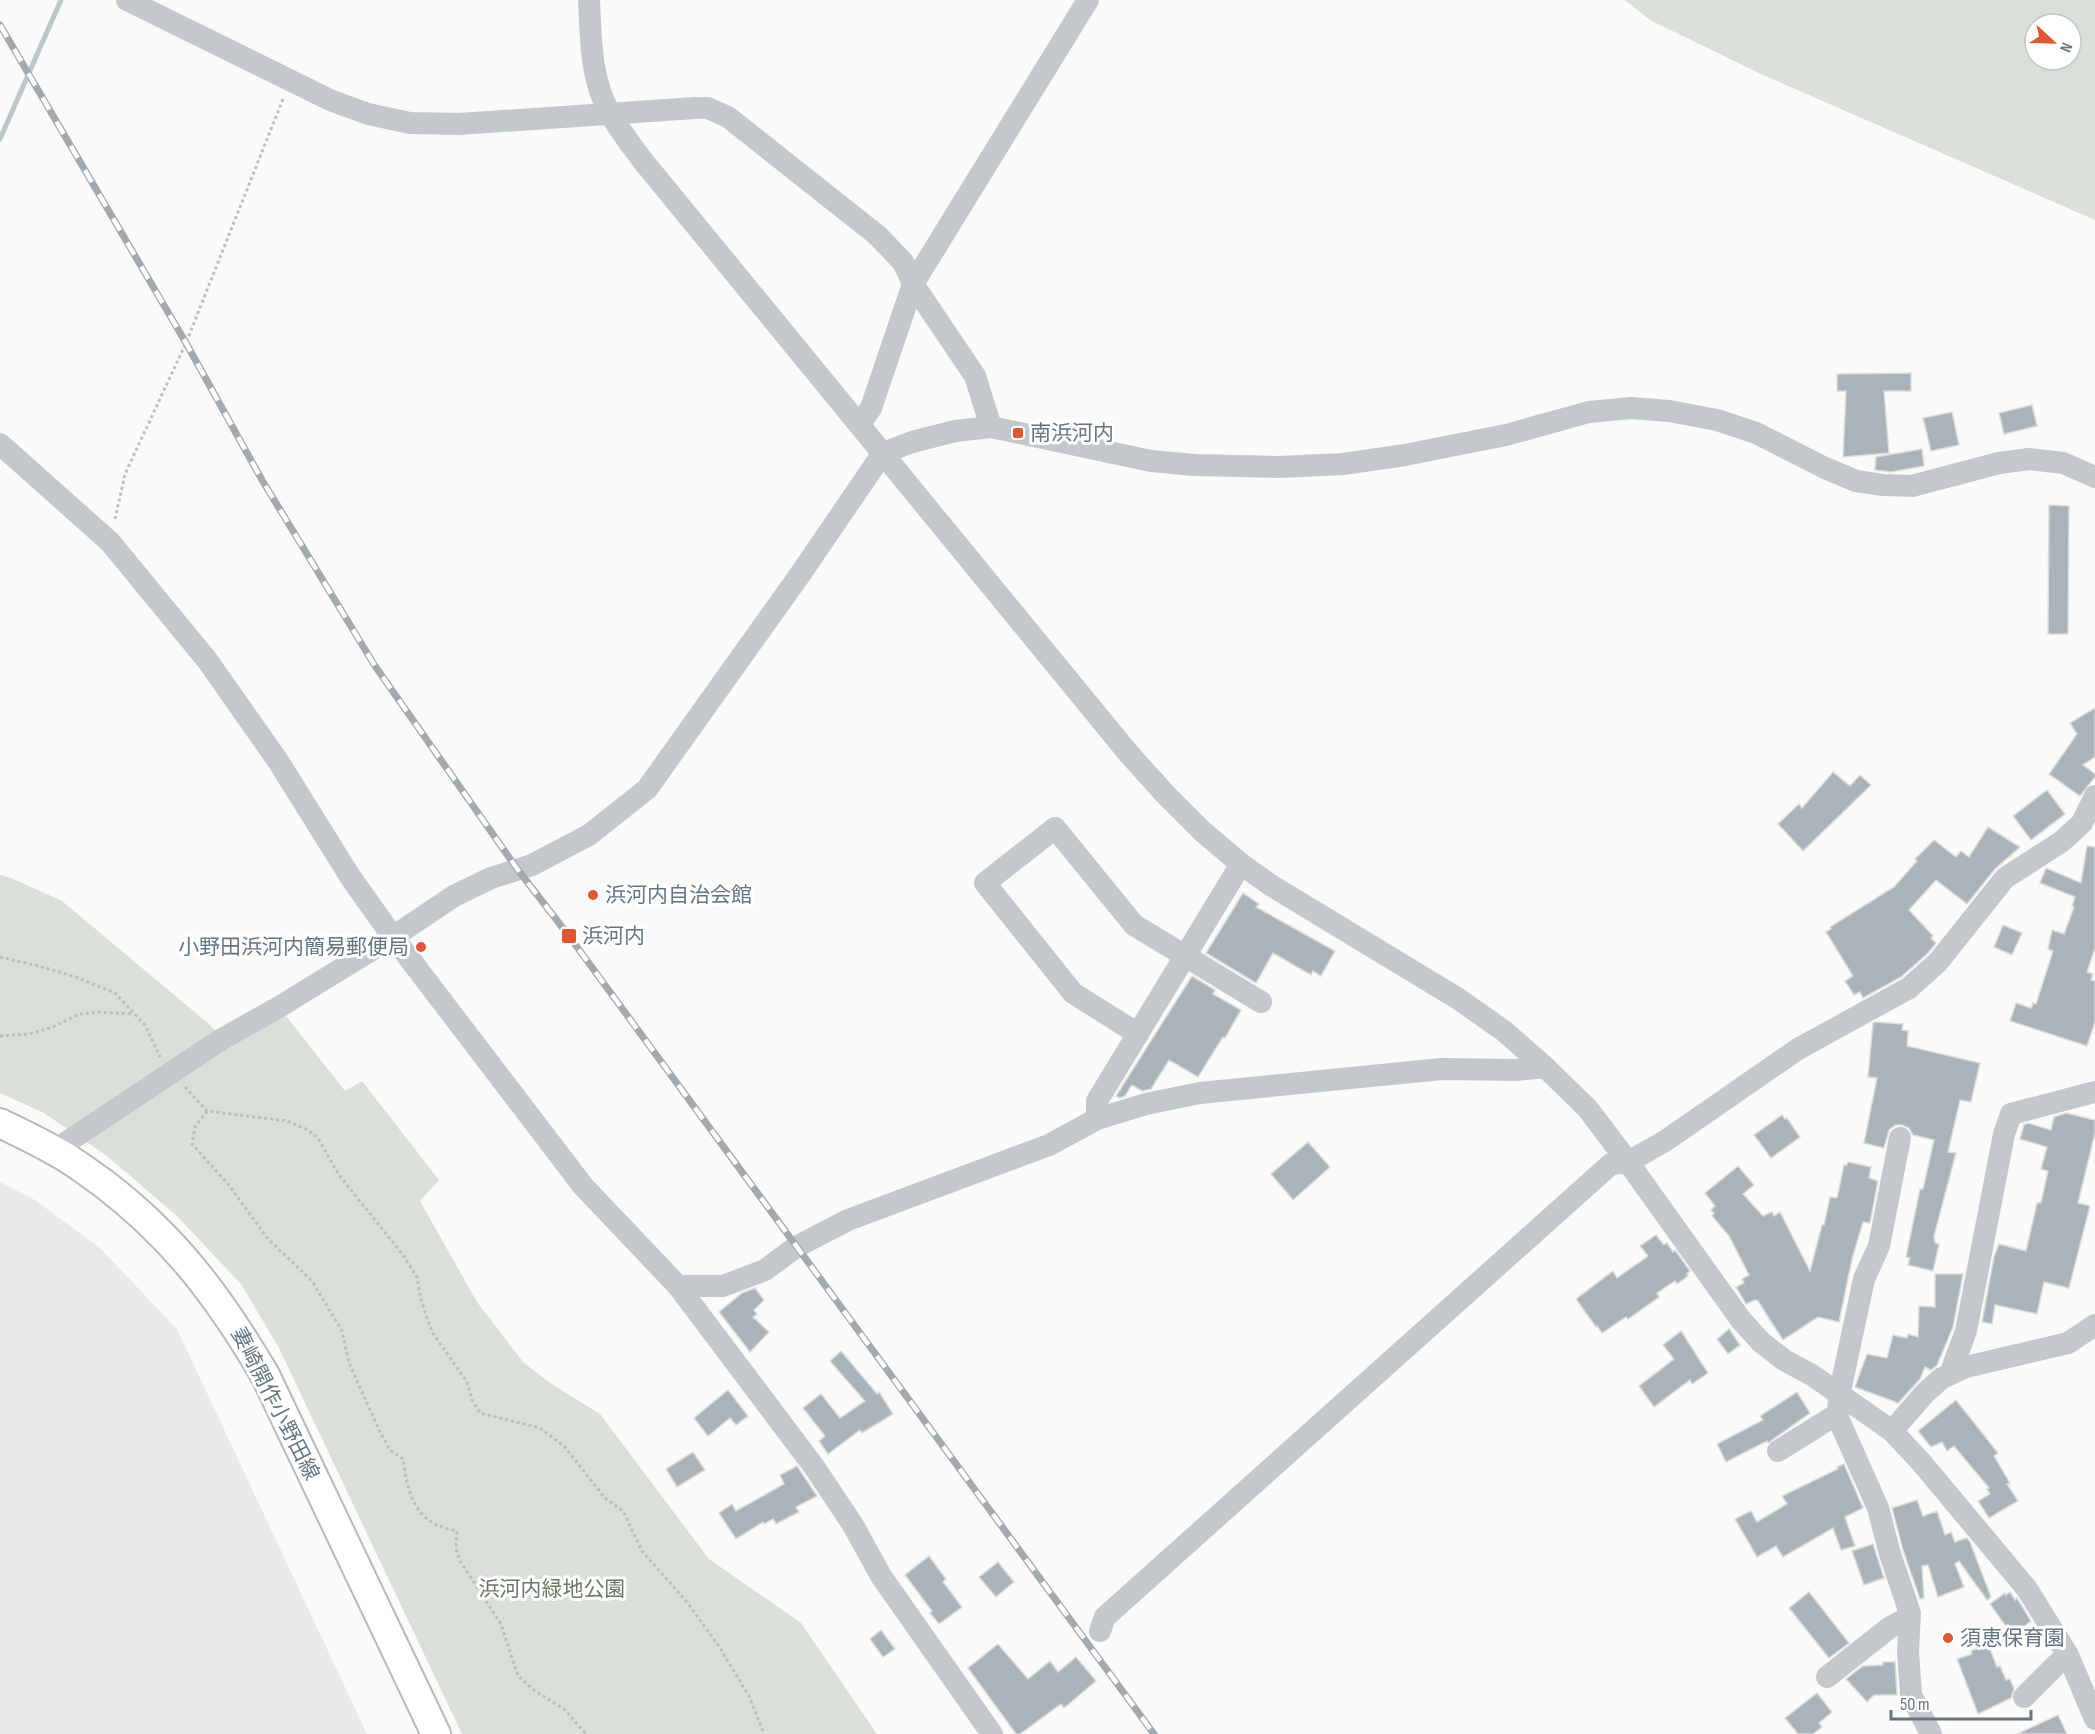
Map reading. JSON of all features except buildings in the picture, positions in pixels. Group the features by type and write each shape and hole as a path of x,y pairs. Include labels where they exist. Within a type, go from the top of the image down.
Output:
{"main road":[{"name":"妻崎開作小野田線","path":"0,1123 55,1150 118,1195 156,1227 184,1257 235,1324 264,1374 436,1734"}],"street":[{"path":"128,0 330,100 368,114 410,123 459,124 708,108 728,117 877,235 903,262 913,284 975,376 992,427"},
{"path":"589,0 591,45 596,82 610,114 643,161 1129,754 1202,831 1241,864 1272,886 1457,998 1504,1031 1588,1109 1741,1320 1761,1342 1784,1360 1812,1375 1892,1431 1921,1462 2027,1589 2068,1655 2095,1719"},
{"path":"860,424 871,408 913,284 1088,0"},
{"path":"55,1150 222,1039 279,1007 454,897 491,878 532,865 589,835 647,789 799,576 883,453 912,442 955,431 992,427 1151,461 1194,465 1278,467 1343,464 1405,455 1506,435 1589,412 1630,408 1669,411 1717,420 1756,433 1856,481 1874,484 1912,486 1999,463 2029,459 2063,463 2095,477"},
{"path":"0,444 110,542 207,660 278,761 351,878 393,937 583,1186 678,1286 815,1468 853,1525 881,1576 992,1734"},
{"path":"1100,1630 1105,1617 1611,1164 1628,1162 1665,1142 1798,1049 1910,988 1938,962 2005,878 2061,842 2082,823 2095,796"},
{"path":"1138,1034 1073,993 985,883 1055,828 1134,925 1261,1002"},
{"path":"1097,1119 1097,1101 1241,864"},
{"path":"678,1286 723,1286 765,1270 796,1246 848,1220 1049,1145 1097,1119 1146,1104 1200,1093 1442,1070 1516,1070 1545,1067"},
{"path":"1950,1374 1966,1331 2004,1134 2011,1114 2095,1092"},
{"path":"1900,1138 1879,1246 1864,1279 1839,1396 1838,1418 1878,1508 1910,1617 1908,1651 1911,1695 1931,1734"},
{"path":"1892,1431 1925,1393 1942,1378 1966,1367 2068,1342 2095,1325"},
{"path":"1778,1451 1834,1416 1838,1418"},
{"path":"1827,1677 1889,1628 1910,1617"},
{"path":"2024,1697 2068,1655"}],"path":[{"path":"110,542 125,474 186,343 290,81"},
{"path":"0,957 76,977 115,993 145,1025 162,1060 171,1072 207,1111 287,1121 306,1129 318,1138 339,1175 397,1247 417,1277 421,1300 432,1332 467,1382 472,1400 480,1413 548,1432 564,1446 605,1498 622,1511 642,1551 686,1601 718,1645 749,1696 764,1734"},
{"path":"0,1036 29,1034 53,1027 79,1014 99,1012 133,1014"},
{"path":"207,1111 195,1127 192,1144 228,1184 268,1239 312,1281 342,1331 349,1363 380,1432 390,1450 403,1459 408,1486 419,1511 433,1523 456,1531 456,1549 460,1562 501,1624 518,1676 535,1691 564,1709 586,1734"}],"shaded area":[{"path":"0,1182 35,1200 101,1249 177,1329 367,1734 0,1734"}],"green space":[{"path":"1625,0 2095,0 2095,220 1761,74 1650,20"},
{"name":"浜河内緑地公園","path":"0,875 62,901 209,1024 222,1038 279,1007 345,1091 362,1081 439,1180 420,1201 477,1302 523,1362 550,1383 600,1414 709,1559 801,1623 877,1734 462,1734 279,1348 241,1284 177,1216 107,1156 44,1113 0,1093"}],"waterway":[{"path":"0,139 61,0"}],"railway":[{"path":"0,25 186,343 262,480 375,666 518,870 569,936 1154,1734"}],"place":[{"name":"南浜河内","path":"1018,433"},
{"name":"浜河内自治会館","path":"593,895"},
{"name":"浜河内","path":"569,936"},
{"name":"小野田浜河内簡易郵便局","path":"421,947"},
{"name":"須恵保育園","path":"1948,1638"}]}
